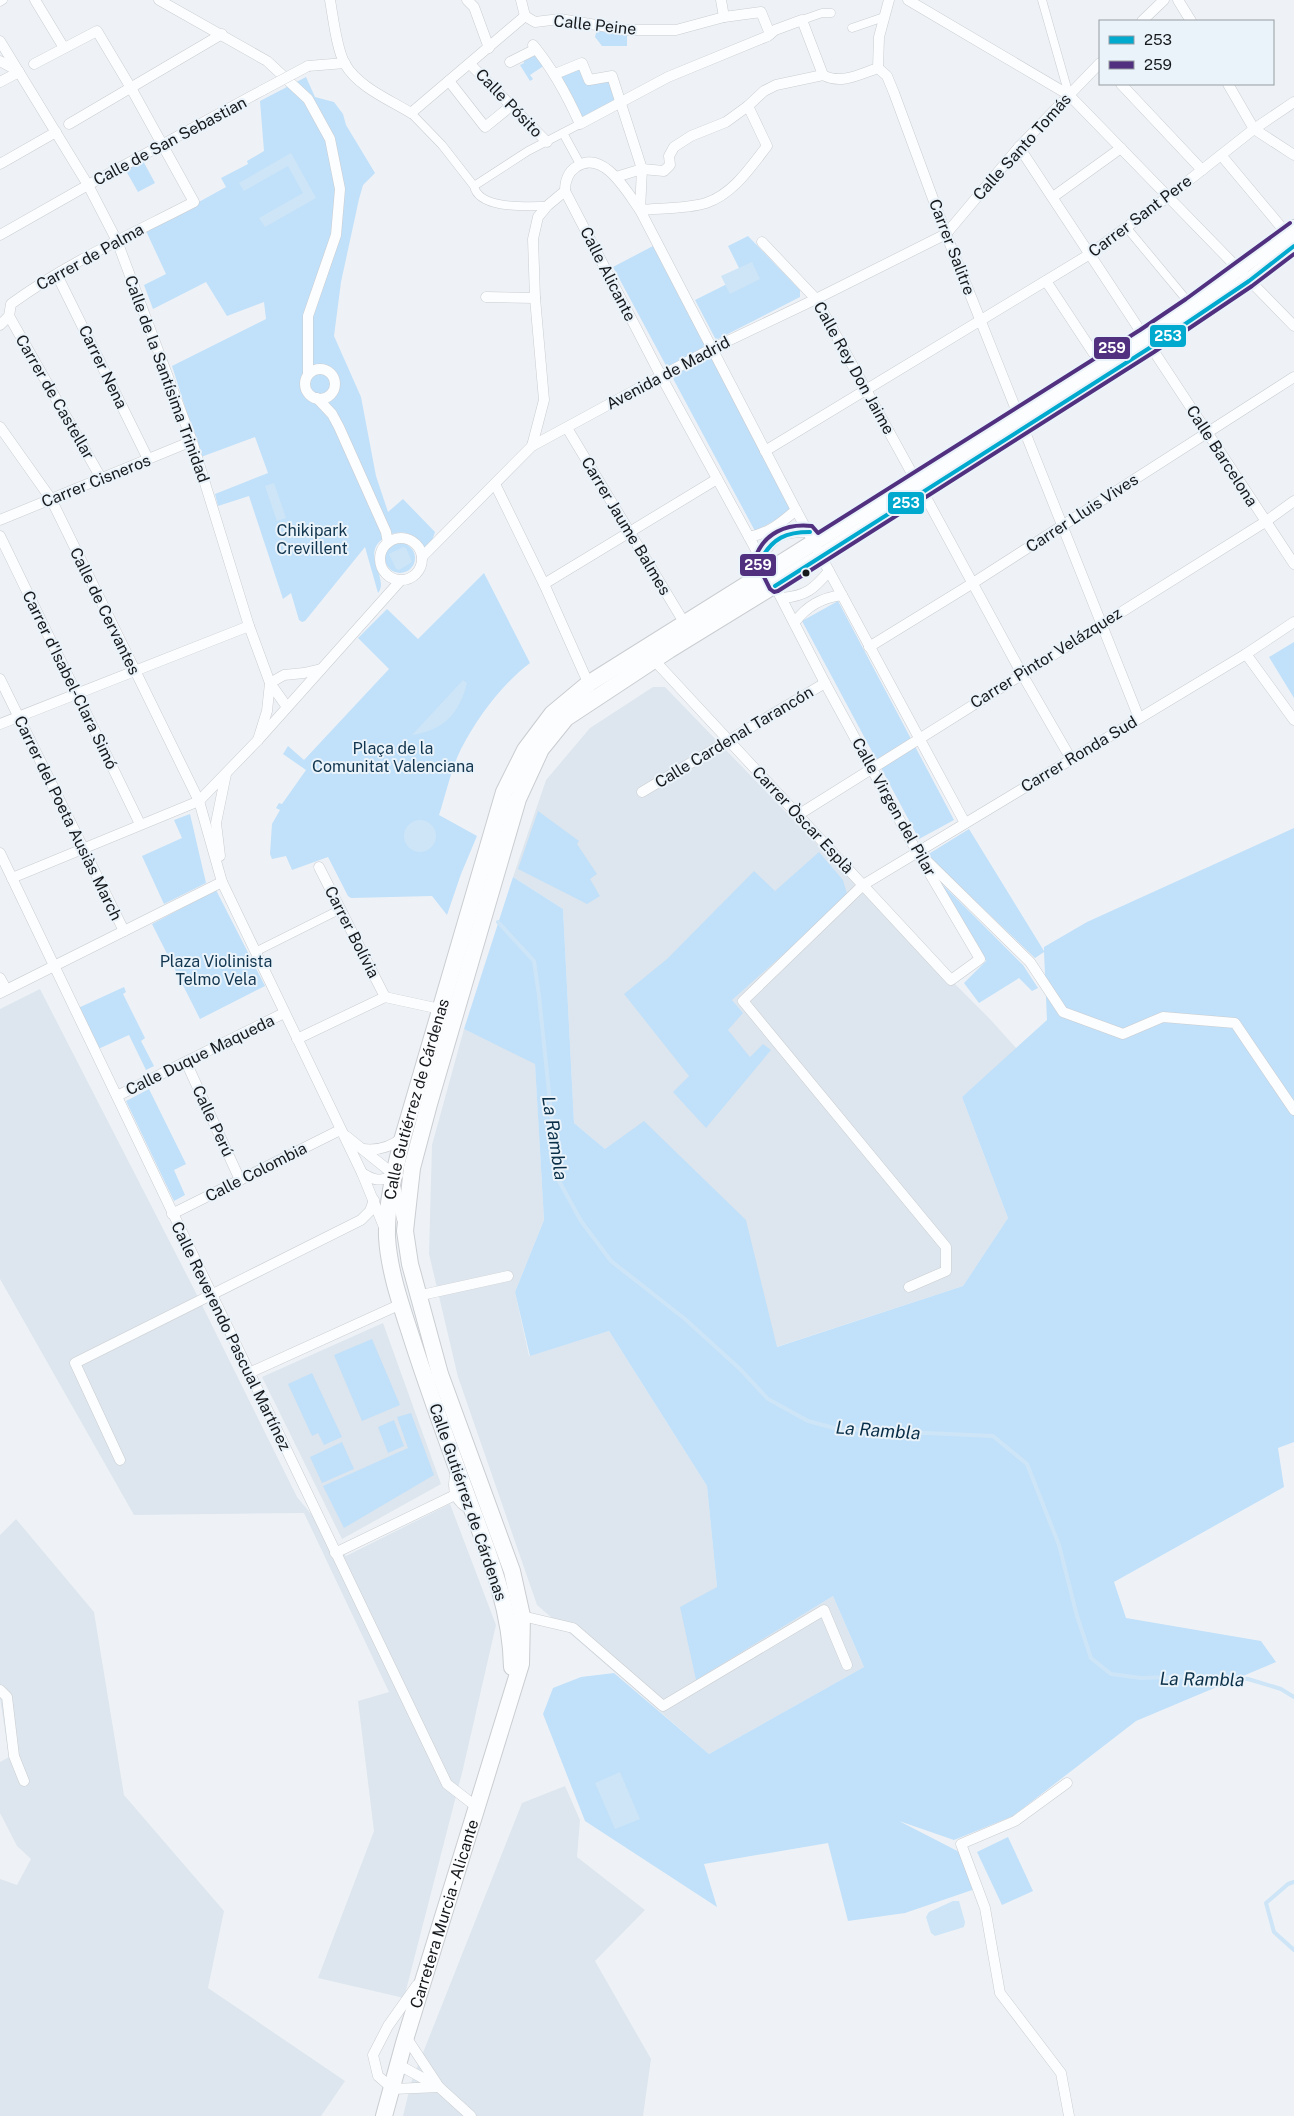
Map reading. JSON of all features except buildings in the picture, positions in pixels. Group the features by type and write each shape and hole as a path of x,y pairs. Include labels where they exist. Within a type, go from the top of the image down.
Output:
{"highway":[{"path":"771,578 819,551 1147,341 1243,275 1292,236"},
{"path":"1022,421 1100,362 1147,341 1190,304 1243,275"},
{"name":"Calle Gutiérrez de Cárdenas","path":"505,1712 512,1666 507,1618 496,1576 424,1376 392,1270 387,1237 393,1176 504,792 524,750 552,714 588,684 685,624 771,578"},
{"name":"Calle Gutiérrez de Cárdenas","path":"505,1712 521,1664 522,1616 512,1571 440,1374 410,1264 405,1231 412,1168 518,799 541,749 566,718 654,660 771,578"},
{"name":"Carretera Murcia - Alicante","path":"384,2116 406,2037 478,1808 505,1712"}],"street":[{"path":"35,0 64,48"},
{"path":"159,0 267,61 308,99 330,139 340,188 336,235 308,316 308,373 305,382 306,390 317,398 332,414 386,532 388,543"},
{"path":"330,0 344,63 352,74 411,113 442,145 474,186 475,190 485,198 503,206 547,206"},
{"path":"467,0 474,7 489,48"},
{"path":"411,113 525,16 522,0"},
{"path":"720,0 724,17"},
{"path":"616,177 642,169 664,171 670,165 669,156 674,147 691,136 717,127 748,106 771,87 822,75 831,79 844,79 878,68 878,45 889,0"},
{"path":"908,0 1069,95 1294,326"},
{"path":"1042,0 1069,95"},
{"path":"1143,20 1164,0"},
{"path":"1178,0 1190,20"},
{"name":"Calle Peine","path":"525,16 535,22 560,19 626,30 676,30 724,17 762,12 770,34"},
{"path":"474,186 528,151 668,77 802,20 822,13 831,13"},
{"path":"852,28 884,17"},
{"path":"802,20 822,75"},
{"path":"34,64 97,31 131,88 161,145"},
{"path":"70,124 222,34"},
{"name":"Calle de la Santísima Trinidad","path":"0,41 88,185 117,241 192,441 249,626 270,683 267,711 258,740"},
{"path":"510,62 534,47 555,74 568,96 580,124"},
{"path":"0,61 19,72"},
{"name":"Calle de San Sebastian","path":"0,235 88,185 308,66 344,63"},
{"path":"555,74 582,63 589,80 612,76 642,169 640,210"},
{"name":"Calle Santo Tomás","path":"946,234 1019,148 1099,63"},
{"name":"Calle Pósito","path":"470,64 547,142"},
{"name":"Carrer Salitre","path":"878,68 887,76 890,82 946,234 1022,421 1138,718"},
{"path":"0,82 19,72"},
{"path":"449,81 485,126 511,106"},
{"path":"1122,85 1202,170"},
{"path":"1229,85 1254,129 1294,155"},
{"name":"Carrer Sant Pere","path":"765,451 1090,254 1169,196 1254,129 1294,102"},
{"path":"640,210 707,203 727,192 767,146 748,106"},
{"path":"0,164 56,132"},
{"path":"563,133 580,164"},
{"name":"Carrer de Palma","path":"0,325 9,316 11,304 117,241 194,202 161,145"},
{"name":"Calle Barcelona","path":"1019,148 1294,564"},
{"path":"1052,197 1121,148"},
{"path":"1220,155 1292,236"},
{"path":"532,446 544,400 535,298 533,239 538,217 547,206 565,191 565,182 571,170 580,164 595,162 616,177 640,210 796,510 965,823"},
{"name":"Calle Alicante","path":"565,191 661,376"},
{"path":"1126,227 1190,304"},
{"name":"Avenida de Madrid","path":"422,557 532,446 713,348 946,234"},
{"name":"Calle Rey Don Jaime","path":"762,242 816,299 1022,674 1071,759"},
{"name":"Carrer Nena","path":"57,275 148,459"},
{"path":"1046,281 1100,362"},
{"path":"486,297 535,298"},
{"name":"Carrer de Castellar","path":"9,316 102,478"},
{"path":"308,349 322,368 334,377 332,414"},
{"path":"308,373 322,368"},
{"name":"Calle Virgen del Pilar","path":"661,376 873,767 917,852 980,959 952,980"},
{"name":"Carrer Lluis Vives","path":"869,647 973,583 1294,377"},
{"path":"317,398 325,398 332,392"},
{"name":"Calle de Cervantes","path":"0,427 51,499 199,801"},
{"name":"Carrer Jaume Balmes","path":"567,428 685,624"},
{"name":"Carrer Cisneros","path":"0,520 192,441"},
{"path":"544,584 717,479"},
{"path":"495,484 544,584 588,684 598,698"},
{"name":"Carrer Pintor Velázquez","path":"798,815 1265,522 1294,501"},
{"path":"749,537 763,534 775,528 796,510"},
{"path":"793,532 819,551 809,592 797,597 771,578 767,546 779,536 793,532"},
{"name":"Carrer d'Isabel-Clara Simó","path":"0,536 140,824"},
{"path":"397,538 411,540 422,557 418,571 407,580 400,581 387,576 380,564 381,551 388,543 397,538"},
{"path":"12,878 199,801 258,740 400,581"},
{"path":"795,622 815,602 827,597 842,595"},
{"name":"Carrer Ronda Sud","path":"909,1287 946,1271 946,1247 743,1001 863,885 1246,654 1294,623"},
{"path":"0,724 249,626"},
{"path":"1246,654 1294,720"},
{"name":"Carrer Òscar Esplà","path":"654,660 952,980"},
{"path":"287,707 270,683 284,675 304,674 322,669"},
{"name":"Carrer del Poeta Ausiàs March","path":"0,678 124,931"},
{"name":"Calle Cardenal Tarancón","path":"642,792 826,683"},
{"path":"222,882 216,823 226,773"},
{"path":"199,801 216,823"},
{"path":"199,801 222,882 257,951 296,1039 362,1173 374,1199 387,1237"},
{"path":"917,852 1030,962 1062,1012 1123,1034 1163,1017 1235,1024 1294,1110"},
{"name":"Calle Reverendo Pascual Martínez","path":"0,853 447,1784 478,1808"},
{"name":"Carrer Bolívia","path":"319,867 385,997"},
{"path":"0,978 3,991 222,882"},
{"path":"257,951 341,909"},
{"name":"Carrer Bolívia","path":"296,1039 385,997 440,1009"},
{"name":"Calle Duque Maqueda","path":"117,1096 284,1013"},
{"name":"Calle Perú","path":"186,1062 240,1180"},
{"path":"340,1130 393,1176 405,1231"},
{"name":"Calle Colombia","path":"172,1214 340,1130"},
{"path":"362,1149 374,1150 386,1147 403,1137"},
{"path":"362,1173 372,1179 383,1181 403,1174 412,1168"},
{"path":"120,1460 75,1363 361,1220 370,1211 374,1199"},
{"path":"418,1296 508,1276"},
{"path":"249,1373 401,1304"},
{"path":"457,1469 454,1480 455,1495 463,1506 472,1510"},
{"path":"336,1553 455,1495"},
{"path":"522,1616 573,1628 663,1706 824,1610 847,1665"},
{"path":"0,1690 7,1697 14,1756 24,1781"},
{"path":"1068,1783 1016,1821 962,1844 985,1908 1000,1993 1061,2073 1069,2116"},
{"path":"429,1962 412,1994 388,2026 373,2055 378,2076 393,2089 439,2087"},
{"path":"406,2037 439,2087 470,2116"},
{"path":"399,2065 439,2087"}],"shaded area":[{"path":"291,153 316,198 265,227 259,218 303,193 288,166 244,191 239,183"},
{"path":"752,262 760,279 730,294 721,276"},
{"path":"274,483 286,518 277,521 265,486"},
{"path":"403,547 406,548 412,562 399,570 396,569 389,554"},
{"path":"463,680 467,683 460,704 455,712 441,725 423,733 412,735"},
{"path":"653,687 665,687 870,899 989,1018 1017,1049 962,1097 1008,1218 963,1286 776,1347 745,1220 605,1149 574,1123 563,909 513,877 546,780 590,728"},
{"path":"420,820 432,824 436,836 432,848 420,852 408,848 404,836 408,824"},
{"path":"40,989 195,1291 297,1497 346,1556 450,1504 496,1625 463,1769 404,1998 318,1978 374,1831 358,1701 389,1692 304,1513 134,1515 0,1279 0,1009"},
{"path":"464,1029 535,1063 544,1220 515,1292 529,1356 609,1331 707,1486 717,1587 696,1679 833,1596 864,1667 709,1754 537,1605 458,1377 429,1254 432,1145"},
{"path":"383,1323 441,1484 342,1539 262,1377"},
{"path":"16,1519 94,1612 124,1795 224,1911 208,1988 345,2081 321,2116 0,2116 0,1879 17,1885 31,1859 17,1846 0,1813 0,1762 9,1757 0,1698 0,1535"},
{"path":"620,1772 640,1819 615,1829 595,1783"},
{"path":"565,1786 580,1820 577,1857 645,1910 595,1961 651,2059 643,2116 403,2116 411,2083 522,1803"},
{"path":"953,1901 959,1901 965,1922 964,1927 935,1936 931,1933 926,1917 929,1912"}],"green space":[{"path":"597,29 627,35 627,46 602,46 595,37"},
{"path":"536,51 545,65 530,75 533,79 530,81 520,65 524,63 523,58"},
{"path":"580,67 588,83 609,80 616,102 581,121 559,76"},
{"name":"Chikipark Crevillent","path":"306,77 315,97 334,102 343,114 346,125 375,173 363,185 359,199 341,282 334,336 361,397 376,476 388,512 403,499 435,532 432,541 425,551 417,539 407,533 395,533 380,541 375,548 374,556 381,587 378,593 365,547 305,621 302,622 299,620 291,593 283,599 249,496 218,506 215,494 268,473 255,437 201,457 172,366 266,319 264,302 227,316 206,282 153,309 144,285 166,274 146,231 226,187 221,178 248,164 247,161 264,151 260,101"},
{"path":"142,159 155,183 138,192 125,169"},
{"path":"748,236 800,290 800,297 716,340 695,300 743,276 728,246"},
{"path":"653,246 793,511 755,531 613,267"},
{"path":"400,543 411,547 415,558 411,569 400,573 389,569 385,558 389,547"},
{"name":"Plaça de la Comunitat Valenciana","path":"484,573 530,663 500,691 475,725 457,757 451,773 439,815 477,836 447,915 432,896 351,898 348,896 328,857 292,870 286,856 272,859 270,854 272,824 280,810 276,808 279,803 282,804 306,770 283,754 288,746 304,760 389,669 358,638 387,609 418,639"},
{"path":"838,601 954,820 919,839 802,621"},
{"path":"1294,642 1294,698 1269,657"},
{"path":"538,811 579,841 577,844 597,874 590,879 600,896 587,904 518,869"},
{"path":"190,814 206,883 164,904 142,856 182,838 174,820"},
{"path":"1294,828 1294,1442 1278,1448 1284,1487 1114,1582 1126,1618 1261,1641 1276,1662 1136,1721 1013,1816 954,1840 899,1821 971,1858 978,1888 905,1913 848,1921 828,1843 704,1864 717,1907 585,1821 543,1714 553,1688 581,1677 614,1673 709,1754 864,1667 833,1596 696,1680 680,1607 717,1587 707,1486 609,1331 530,1356 515,1292 544,1220 535,1064 464,1029 513,877 563,909 574,1123 605,1149 644,1121 746,1220 777,1347 963,1286 1008,1218 962,1097 1047,1020 1044,952 1035,958 927,855 969,829 1044,951 1044,947 1087,922"},
{"path":"819,852 843,880 848,897 732,1000 743,1013 728,1030 750,1057 763,1044 771,1050 706,1128 673,1092 689,1076 624,994 667,959 754,871 775,891"},
{"path":"937,879 1023,965 1038,988 1032,991 1019,978 979,1003 964,983 986,961"},
{"name":"Plaza Violinista Telmo Vela","path":"216,890 265,986 200,1019 152,924"},
{"path":"124,987 126,992 123,994 145,1038 141,1041 154,1066 146,1070 129,1035 96,1050 76,1009"},
{"path":"149,1089 186,1164 174,1170 185,1195 174,1201 126,1101"},
{"path":"372,1339 400,1405 362,1421 334,1355"},
{"path":"312,1373 342,1437 324,1445 318,1433 312,1436 288,1384"},
{"path":"411,1413 434,1475 344,1528 323,1486 408,1448 397,1417"},
{"path":"394,1420 404,1446 388,1453 378,1427"},
{"path":"342,1442 354,1469 322,1483 310,1457"},
{"path":"1008,1837 1033,1891 1002,1905 977,1852"}],"waterway":[{"name":"La Rambla","path":"498,922 534,961 558,1179 581,1221 611,1261 685,1319 740,1369 768,1399 808,1421 838,1429 993,1436 1027,1464 1059,1545 1077,1616 1091,1658 1111,1674 1141,1678 1199,1676 1248,1679 1281,1689 1294,1697"},
{"name":"La Rambla","path":"1294,1882 1288,1884 1266,1903 1274,1932 1294,1950"}],"transit line":[{"name":"259","path":"1290,223 1140,330 818,533 812,526 803,525 785,528 770,536 764,542 755,559 770,589 774,592 778,591 1154,352 1252,286 1294,254"},
{"name":"253","path":"775,586 1151,347 1249,281 1294,246"},
{"name":"253","path":"761,559 775,541 794,533 810,532"}]}
